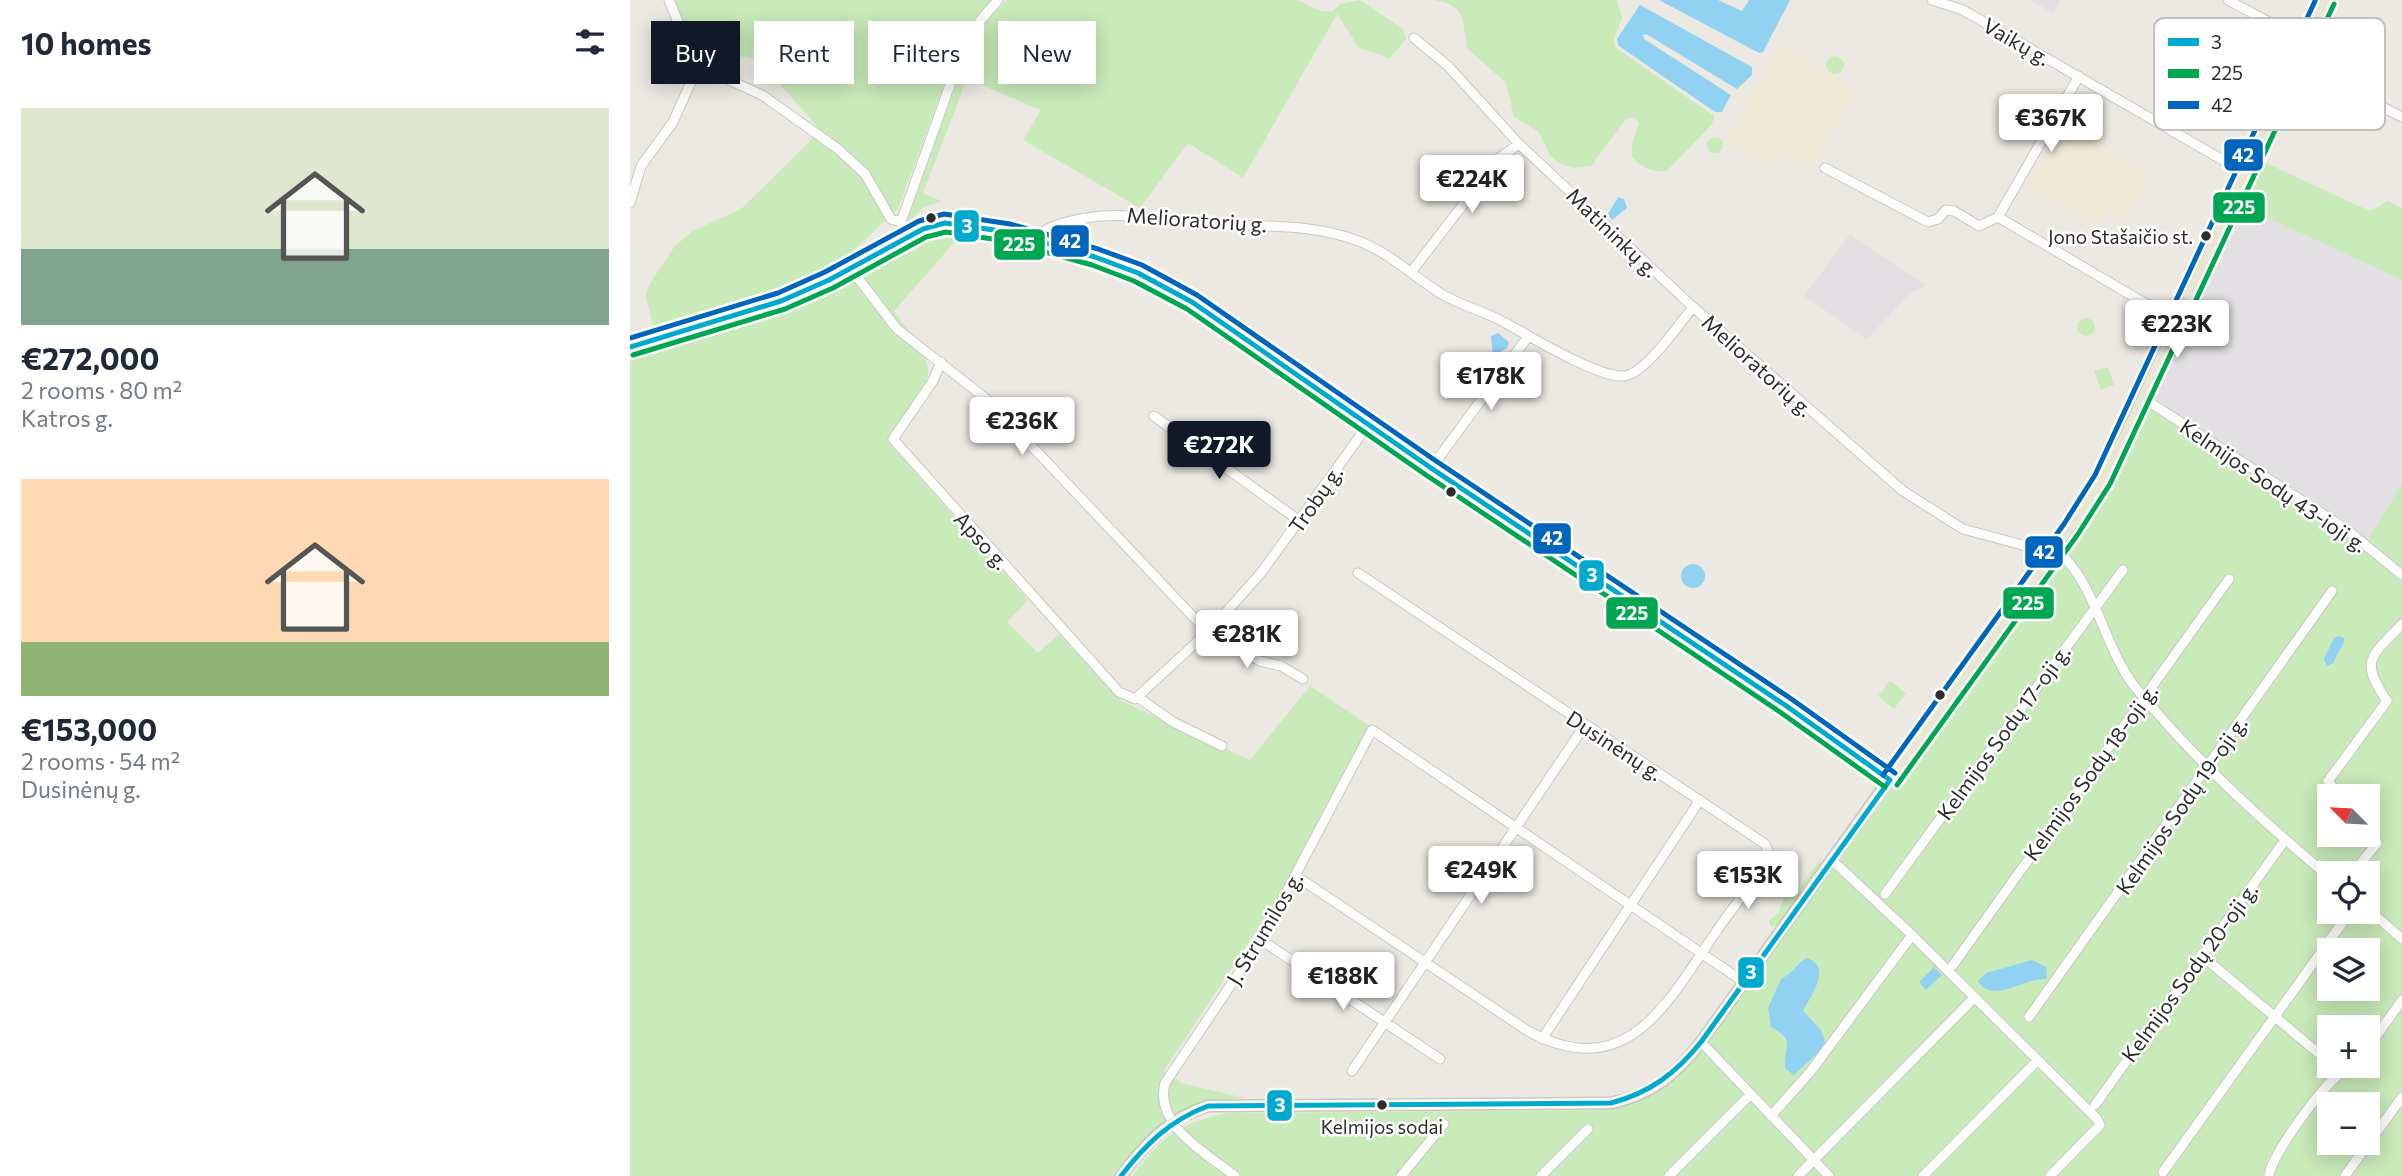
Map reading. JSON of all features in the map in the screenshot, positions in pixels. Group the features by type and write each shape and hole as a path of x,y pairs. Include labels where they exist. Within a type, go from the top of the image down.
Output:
{"main road":[{"path":"2317,18 2326,0"},
{"path":"1121,1176 1150,1140 1172,1122 1192,1111 1222,1104 1611,1103 1640,1095 1665,1082 1701,1042 2054,553 2099,485 2143,398 2265,130"},
{"path":"630,347 780,301 938,225 955,223 1037,239 1138,273 1172,290 1431,468 1785,705 1890,780"}],"street":[{"path":"668,0 677,21"},
{"path":"905,239 901,222 956,68 980,21 998,0"},
{"name":"Vaikų g.","path":"1932,0 1963,10 2154,120"},
{"path":"2228,0 2261,18"},
{"name":"Matininkų g.","path":"1414,38 1448,66 1520,144 1693,307"},
{"path":"1825,168 1928,222 1938,219 1947,210 1954,211 1979,226 1998,217 2079,76"},
{"path":"740,83 762,95 838,149 865,174 891,219 901,222"},
{"path":"630,203 641,166 673,122 690,84"},
{"path":"2385,108 2402,117"},
{"name":"Vaikų g.","path":"2171,130 2245,173"},
{"path":"1412,271 1499,158 1520,144"},
{"name":"Melioratorių g.","path":"1037,239 1041,233 1055,225 1101,214 1206,224 1271,225 1333,234 1385,253 1447,297 1501,321 1527,338 1607,373 1629,375 1646,362 1693,307 1903,491 1963,529 2054,553"},
{"path":"1998,217 2177,322"},
{"path":"851,269 897,328 989,401 1199,624 1260,661 1281,666 1303,679"},
{"path":"1431,468 1527,338"},
{"name":"Apso g.","path":"941,362 933,381 893,439 1119,692 1130,698 1139,698 1173,722 1222,746"},
{"name":"Kelmijos Sodų 43-ioji g.","path":"2143,398 2346,529 2402,575"},
{"path":"1154,416 1301,522"},
{"name":"Trobų g.","path":"1210,630 1261,573 1301,522 1368,425"},
{"path":"2054,553 2072,564 2123,668 2144,697 2244,805 2317,867"},
{"name":"Kelmijos Sodų 17-oji g.","path":"1885,894 2123,570"},
{"name":"Dusinėnų g.","path":"1296,876 1542,1039 1562,1047 1589,1050 1622,1042 1655,1017 1768,851 1765,844 1358,573"},
{"name":"Kelmijos Sodų 18-oji g.","path":"1953,965 2229,579"},
{"name":"Kelmijos Sodų 19-oji g.","path":"2029,1017 2332,591"},
{"path":"2330,784 2328,781 2387,701 2371,677 2372,659 2402,624"},
{"path":"1139,698 1210,630"},
{"path":"1352,1070 1585,725"},
{"name":"J. Strumilos g.","path":"1172,1122 1164,1108 1165,1083 1261,940 1372,730 1516,828"},
{"path":"1542,1039 1700,800"},
{"path":"1516,828 1744,982"},
{"name":"Kelmijos Sodų 20-oji g.","path":"2095,1105 2285,840"},
{"path":"2363,861 2375,847"},
{"path":"1832,860 1912,935 2100,1125 2050,1176"},
{"path":"2380,920 2402,939"},
{"path":"2163,1172 2341,924"},
{"path":"1771,1116 1811,1071 1912,935"},
{"path":"1261,940 1440,1059"},
{"path":"2201,955 2317,1052"},
{"path":"1798,1176 1975,998"},
{"path":"2380,1031 2402,1000"},
{"path":"1701,1042 1829,1176"},
{"path":"1923,1176 2037,1061"},
{"path":"2269,1176 2272,1163 2292,1130 2338,1078"},
{"path":"1669,1176 1750,1095"},
{"path":"2345,1176 2402,1097"},
{"path":"1172,1122 1235,1176"},
{"path":"1401,1176 1444,1124"},
{"path":"1541,1176 1588,1129"}],"shaded area":[{"path":"2030,0 2060,0 2053,13"},
{"path":"1781,46 1857,90 1813,165 1802,166 1781,155 1773,168 1726,141"},
{"path":"2068,117 2078,119 2076,123 2105,139 2103,145 2151,173 2124,219 2109,210 2099,226 2027,187"},
{"path":"2238,204 2402,280 2402,484 2365,547 2147,406"},
{"path":"1850,234 1927,286 1910,293 1867,339 1804,296"}],"green space":[{"path":"673,0 992,0 975,21 868,21 868,84 944,84 898,209 844,259 791,287 654,332 646,296 649,285 675,246 693,231 741,209 813,138 817,126 779,84 854,84 854,21 754,21 754,59 740,56 740,21 681,20"},
{"path":"1007,0 1297,0 1321,11 1332,12 1340,4 1360,0 1403,29 1406,39 1390,58 1359,48 1337,14 1243,178 1188,143 1140,208 1023,140 1041,110 979,84 984,84 984,26"},
{"path":"1434,0 1617,0 1622,18 1614,39 1615,47 1714,116 1712,124 1667,171 1648,169 1632,157 1632,144 1639,123 1634,118 1626,119 1591,166 1572,168 1558,162 1550,155 1539,132 1514,117 1506,83 1467,48 1463,21 1458,10 1450,4"},
{"path":"1835,56 1841,59 1844,65 1841,71 1835,74 1829,71 1826,65 1829,59"},
{"path":"956,84 965,84 923,193 941,201 923,208 908,223 907,217"},
{"path":"1715,137 1723,145 1715,153 1707,145"},
{"path":"2259,160 2370,211 2388,201 2402,208 2402,280 2238,204"},
{"path":"964,231 894,311 918,344 927,362 928,371 927,381 887,441 1028,600 1007,622 1038,653 1059,634 1122,701 1250,760 1310,686 1370,726 1285,887 1164,1071 1184,1084 1245,1098 1201,1105 1169,1119 1142,1142 1115,1176 630,1176 630,354 804,298 913,242 942,239"},
{"path":"2086,318 2092,321 2095,327 2092,333 2086,336 2080,333 2077,327 2080,321"},
{"path":"2108,367 2114,385 2101,390 2094,371"},
{"path":"2147,406 2364,546 2402,484 2402,1176 1133,1176 1163,1141 1185,1126 1212,1116 1229,1113 1608,1110 1649,1097 1671,1082 1700,1052 2097,505"},
{"path":"1890,681 1906,693 1894,709 1878,696"},
{"path":"1822,857 1820,865 1777,926 1771,927 1769,921 1778,913 1784,898 1792,897"}],"water":[{"path":"1659,0 1718,0 1742,11 1749,0 1790,0 1763,52 1759,53"},
{"path":"1640,5 1752,67 1752,75 1737,89 1646,34 1643,35 1644,39 1731,95 1722,112 1715,112 1619,46 1617,39"},
{"path":"1618,197 1624,199 1627,208 1612,220 1608,214"},
{"path":"1498,333 1509,342 1507,348 1493,357 1491,336"},
{"path":"1693,564 1701,568 1705,576 1701,584 1693,588 1685,584 1681,576 1685,568"},
{"path":"2334,638 2344,638 2344,642 2333,663 2327,666 2324,659"},
{"path":"1807,958 1815,962 1819,975 1803,1011 1821,1030 1825,1042 1821,1050 1794,1075 1785,1068 1786,1040 1771,1027 1768,1008 1781,979"},
{"path":"2032,960 2046,967 2047,979 1991,991 1978,981 1986,973"},
{"path":"1934,967 1942,975 1926,990 1919,982"}],"transit line":[{"name":"42","path":"2307,18 2315,1"},
{"name":"225","path":"2327,18 2334,4"},
{"name":"42","path":"1883,775 2064,524 2095,475 2255,130"},
{"name":"225","path":"1897,785 2078,534 2110,484 2275,130"},
{"name":"42","path":"630,338 778,293 825,272 919,221 944,214 1010,224 1098,249 1142,265 1197,295 1436,461 1790,698 1895,773"},
{"name":"3","path":"630,347 781,301 829,280 923,229 945,223 1008,232 1095,257 1138,273 1192,302 1431,468 1785,705 1890,780"},
{"name":"225","path":"633,355 785,309 833,288 926,237 946,232 1006,241 1092,265 1134,281 1187,309 1426,475 1780,712 1885,787"},
{"name":"3","path":"1121,1176 1139,1154 1170,1126 1208,1106 1611,1103 1638,1094 1672,1072 1701,1042 1890,780"}],"place":[{"name":"Jono Stašaičio st.","path":"2206,236"},
{"name":"Kelmijos sodai","path":"1382,1105"}]}
